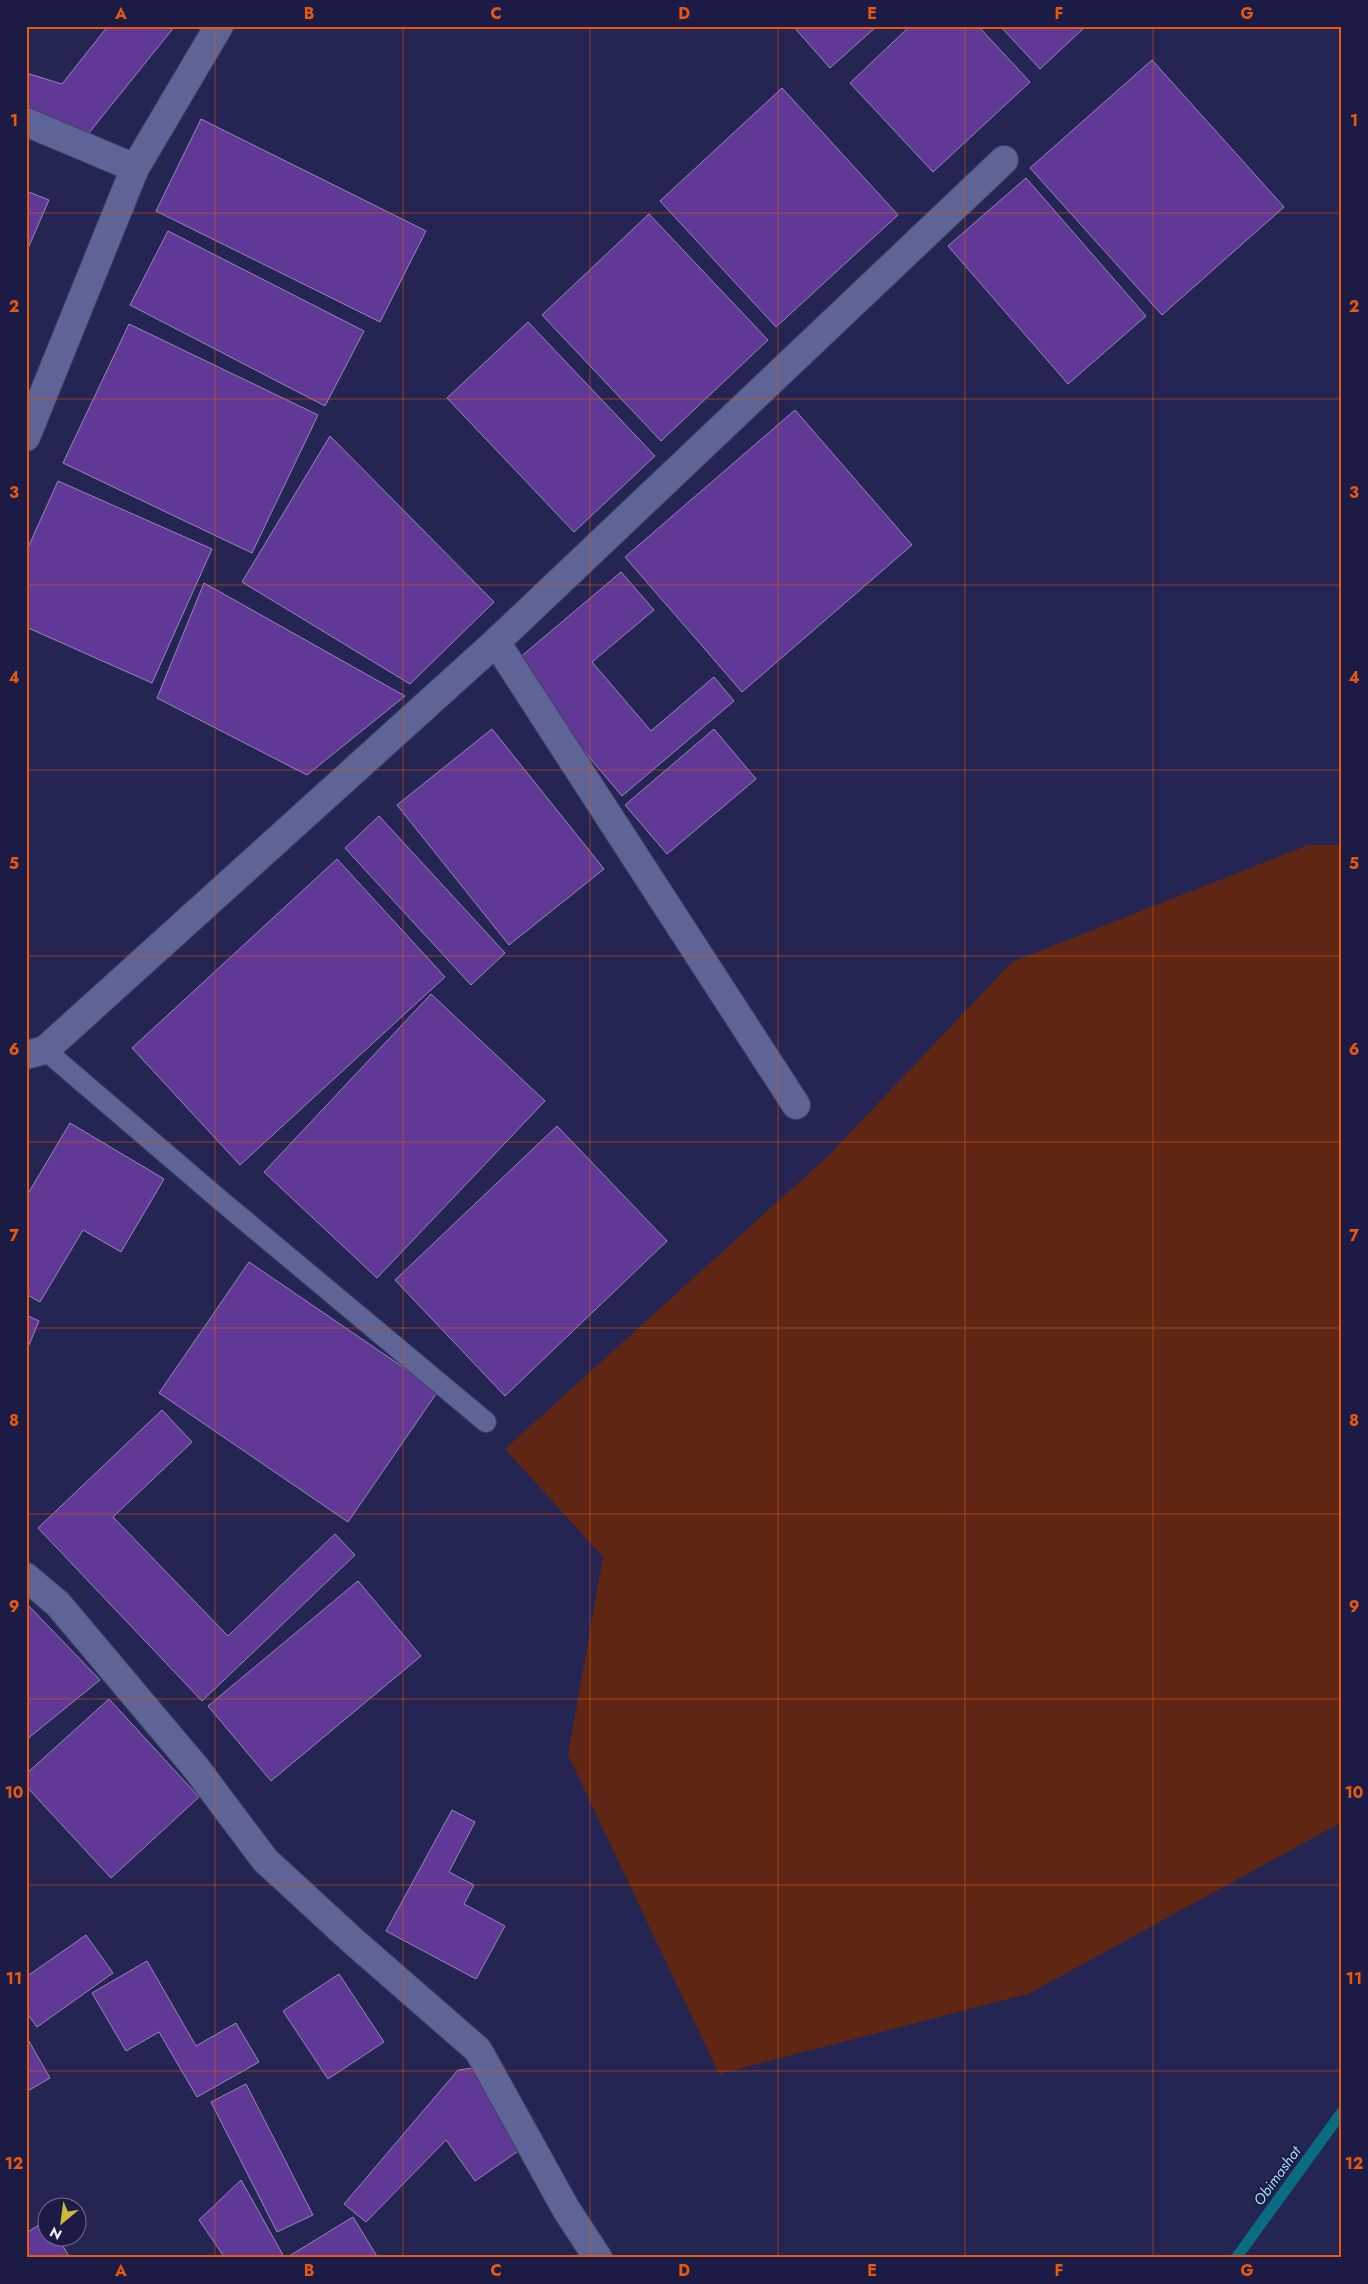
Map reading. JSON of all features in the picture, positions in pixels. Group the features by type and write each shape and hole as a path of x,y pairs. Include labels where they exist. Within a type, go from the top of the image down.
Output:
{"street":[{"path":"26,437 135,168 219,26"},
{"path":"26,122 135,168"},
{"path":"36,1052 496,642 1004,160"},
{"path":"496,642 796,1105"},
{"path":"26,1577 58,1604 196,1768 265,1860 353,1942 478,2050 566,2210 598,2258"}],"lane":[{"path":"36,1052 218,1199 486,1422"}],"shaded area":[{"path":"1308,845 1342,845 1342,1822 1028,1994 719,2074 568,1755 603,1557 505,1449 828,1156 1012,962"}],"building":[{"path":"108,26 175,26 84,139 26,113 26,73 62,84"},
{"path":"793,26 877,26 830,68"},
{"path":"910,26 978,26 1030,82 933,172 850,83"},
{"path":"1000,26 1086,26 1040,69"},
{"path":"1152,60 1284,207 1162,315 1030,168"},
{"path":"782,88 898,215 776,327 660,201"},
{"path":"201,119 426,231 380,322 156,211"},
{"path":"1026,178 1146,316 1068,384 948,246"},
{"path":"26,191 49,200 26,253"},
{"path":"649,214 768,340 661,441 542,315"},
{"path":"168,231 364,331 325,406 130,305"},
{"path":"528,322 655,456 574,532 447,398"},
{"path":"129,324 318,415 252,553 63,463"},
{"path":"795,410 912,545 742,692 625,557"},
{"path":"330,436 494,602 410,684 242,582"},
{"path":"58,481 212,549 152,683 26,627 26,552"},
{"path":"621,572 654,610 592,662 651,731 714,677 734,701 622,796 511,665"},
{"path":"204,583 405,696 307,775 157,698"},
{"path":"492,729 604,869 509,945 397,805"},
{"path":"714,729 756,779 667,854 625,805"},
{"path":"379,816 505,953 471,985 345,848"},
{"path":"337,859 445,977 240,1165 132,1048"},
{"path":"431,994 545,1101 377,1278 264,1172"},
{"path":"70,1123 164,1179 121,1252 83,1230 40,1302 26,1294 26,1197"},
{"path":"557,1126 667,1241 505,1396 395,1280"},
{"path":"249,1262 438,1391 348,1522 159,1393"},
{"path":"26,1315 39,1321 26,1352"},
{"path":"162,1410 192,1442 113,1517 228,1636 335,1534 355,1555 202,1701 38,1528"},
{"path":"358,1581 421,1656 271,1781 208,1706"},
{"path":"26,1603 100,1680 26,1740"},
{"path":"109,1699 199,1797 111,1878 26,1786 26,1774"},
{"path":"452,1810 475,1822 449,1872 474,1885 464,1904 505,1926 476,1979 386,1931"},
{"path":"86,1935 113,1973 37,2027 26,2012 26,1977"},
{"path":"147,1961 196,2046 236,2023 259,2062 197,2097 159,2032 126,2051 92,1993"},
{"path":"339,1974 384,2042 328,2079 283,2011"},
{"path":"26,2036 50,2078 26,2092"},
{"path":"482,2067 527,2145 475,2181 446,2140 366,2222 344,2204 458,2070"},
{"path":"246,2084 313,2215 277,2232 211,2102"},
{"path":"241,2180 283,2255 279,2258 225,2258 199,2220"},
{"path":"353,2217 378,2258 286,2258"},
{"path":"38,2226 38,2246 63,2246 70,2258 26,2258 26,2233"}],"waterway":[{"name":"Obimashat","path":"1236,2258 1342,2112"}]}
